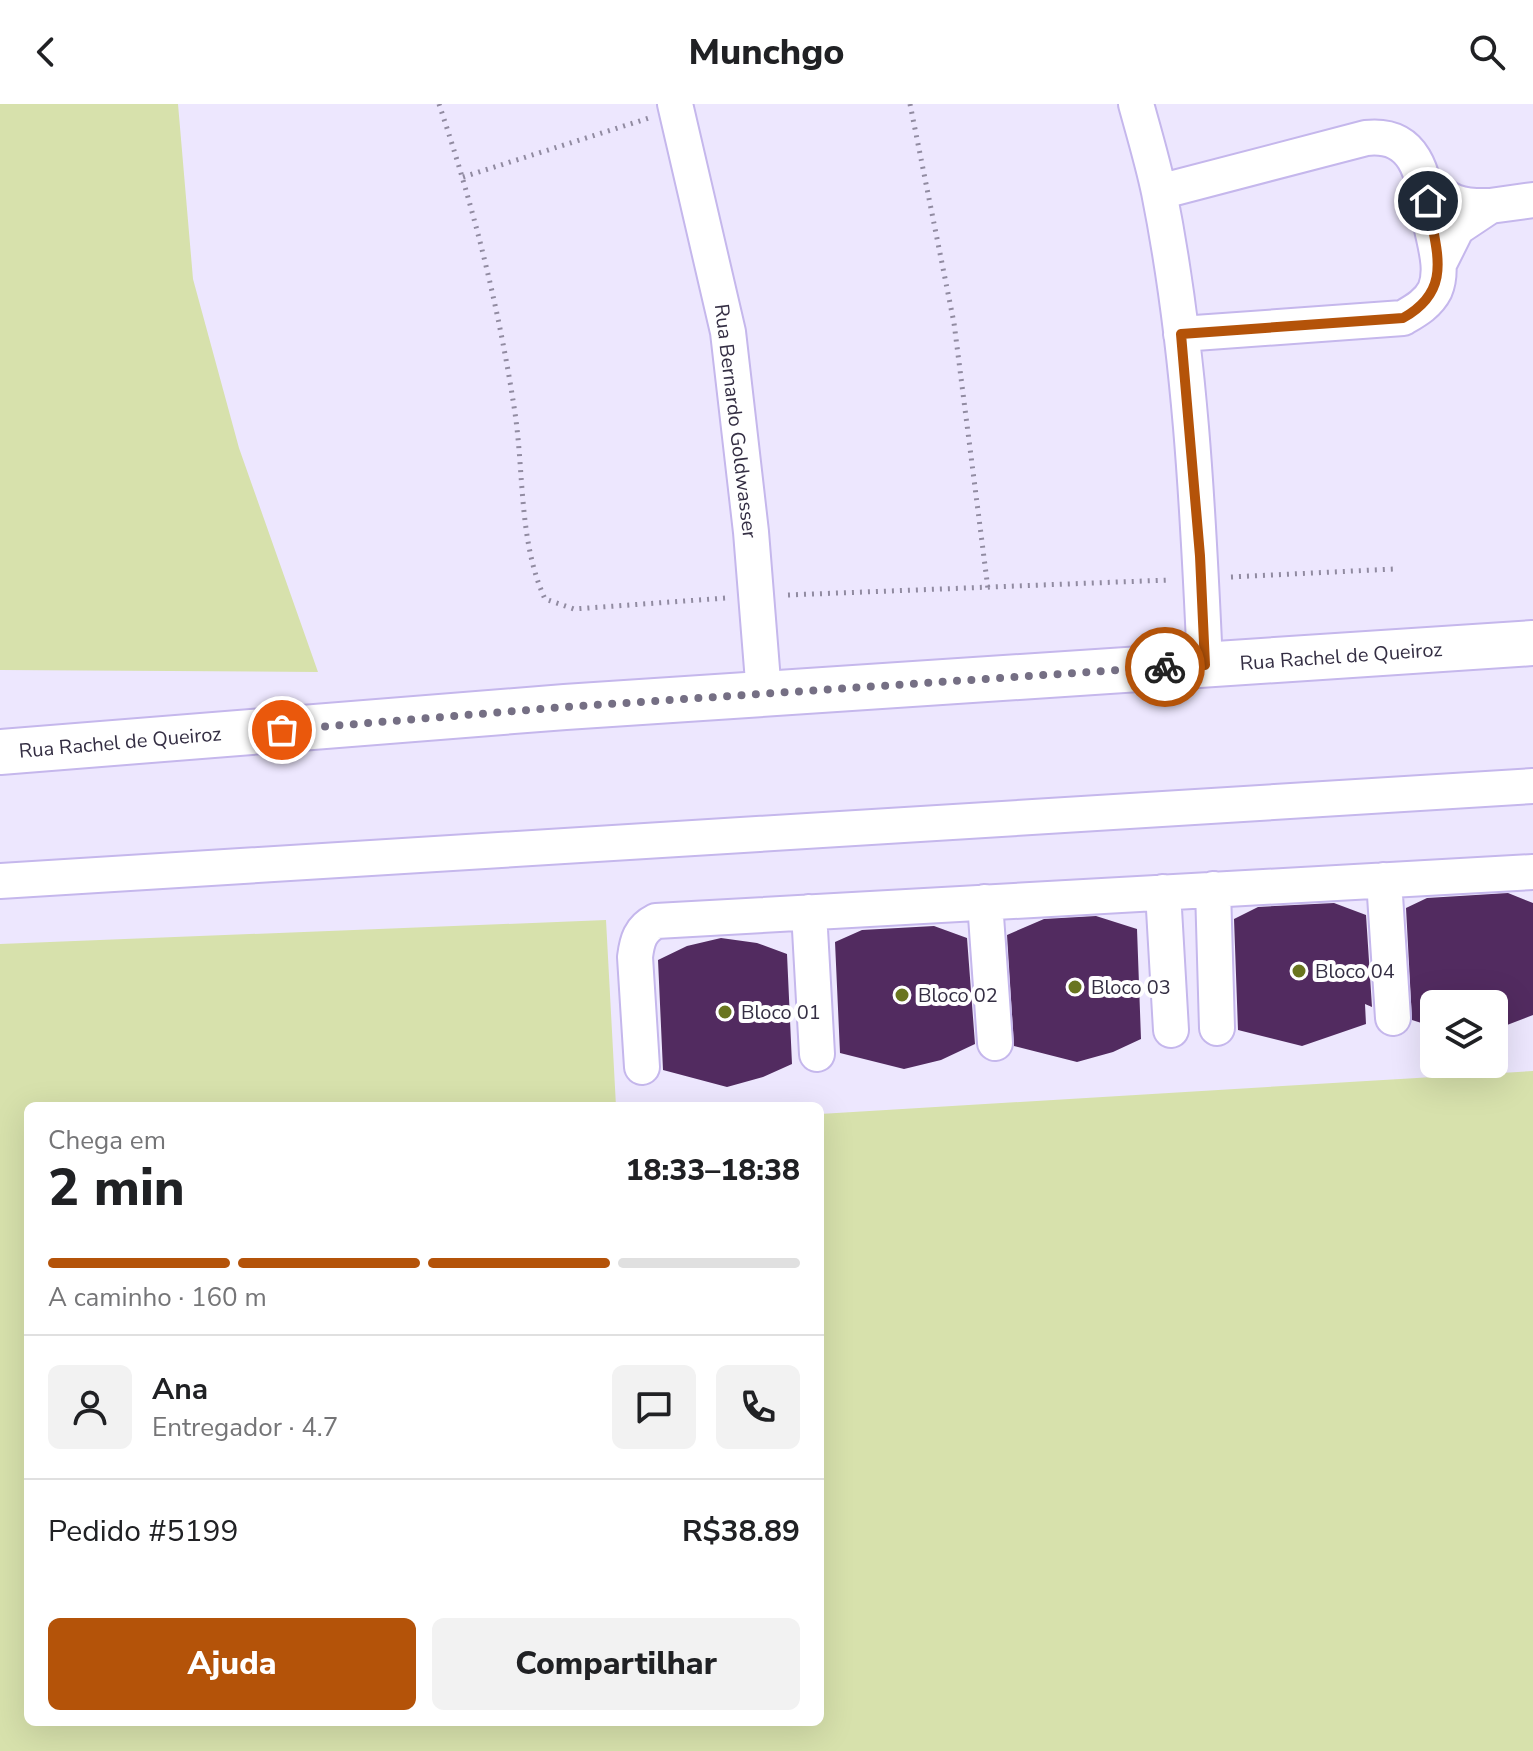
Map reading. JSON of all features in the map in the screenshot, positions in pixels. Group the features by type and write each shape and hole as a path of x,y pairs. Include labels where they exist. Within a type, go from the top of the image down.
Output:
{"street":[{"path":"1136,104 1159,192 1181,334 1205,665"},
{"name":"Rua Bernardo Goldwasser","path":"676,106 728,332 764,694"},
{"path":"1159,192 1383,136 1402,145 1416,160 1425,183 1439,264"},
{"path":"1425,183 1449,201 1464,206 1533,200"},
{"path":"1181,334 1403,318 1422,307 1435,289 1439,264 1457,228 1490,206"},
{"name":"Rua Rachel de Queiroz","path":"0,752 764,694 1533,643"},
{"path":"0,881 1533,786"},
{"path":"642,1067 635,957 637,941 646,926 669,919 1533,872"},
{"path":"1384,880 1393,1018"},
{"path":"1213,889 1217,1028"},
{"path":"1163,892 1171,1030"},
{"path":"985,902 995,1043"},
{"path":"809,912 817,1054"}],"path":[{"path":"439,104 490,277 515,414 532,572 545,599 574,609 755,596 988,589 1394,569"},
{"path":"910,104 954,323 988,589"},
{"path":"463,177 676,106"}],"green space":[{"path":"0,104 178,104 193,279 239,448 318,672 0,670"},
{"path":"606,920 616,1102 24,1102 24,1726 824,1726 824,1114 1420,1078 1508,1078 1508,1073 1533,1071 1533,1751 0,1751 0,944"}],"building":[{"path":"1508,893 1533,903 1533,1015 1508,1025 1508,990 1420,990 1420,1023 1412,1020 1406,908 1427,898"},
{"name":"Bloco 04","path":"1334,903 1366,915 1372,1007 1365,1004 1366,1024 1302,1046 1238,1030 1234,919 1258,907"},
{"name":"Bloco 03","path":"1096,916 1137,929 1141,1039 1113,1052 1077,1062 1014,1046 1007,935 1044,919"},
{"name":"Bloco 02","path":"934,926 967,938 975,1044 941,1060 904,1069 840,1053 835,942 862,930"},
{"name":"Bloco 01","path":"721,938 757,943 787,954 792,1064 763,1077 727,1087 663,1070 658,960 687,946"}],"way so far":[{"path":"282,730 565,707 1165,667"}],"place":[{"name":"Bloco 04","path":"1299,971"},
{"name":"Bloco 03","path":"1075,987"},
{"name":"Bloco 02","path":"902,995"},
{"name":"Bloco 01","path":"725,1012"}],"route":[{"path":"1165,667 1205,665 1200,556 1181,334 1403,318 1422,307 1435,289 1439,264 1428,201"}]}
